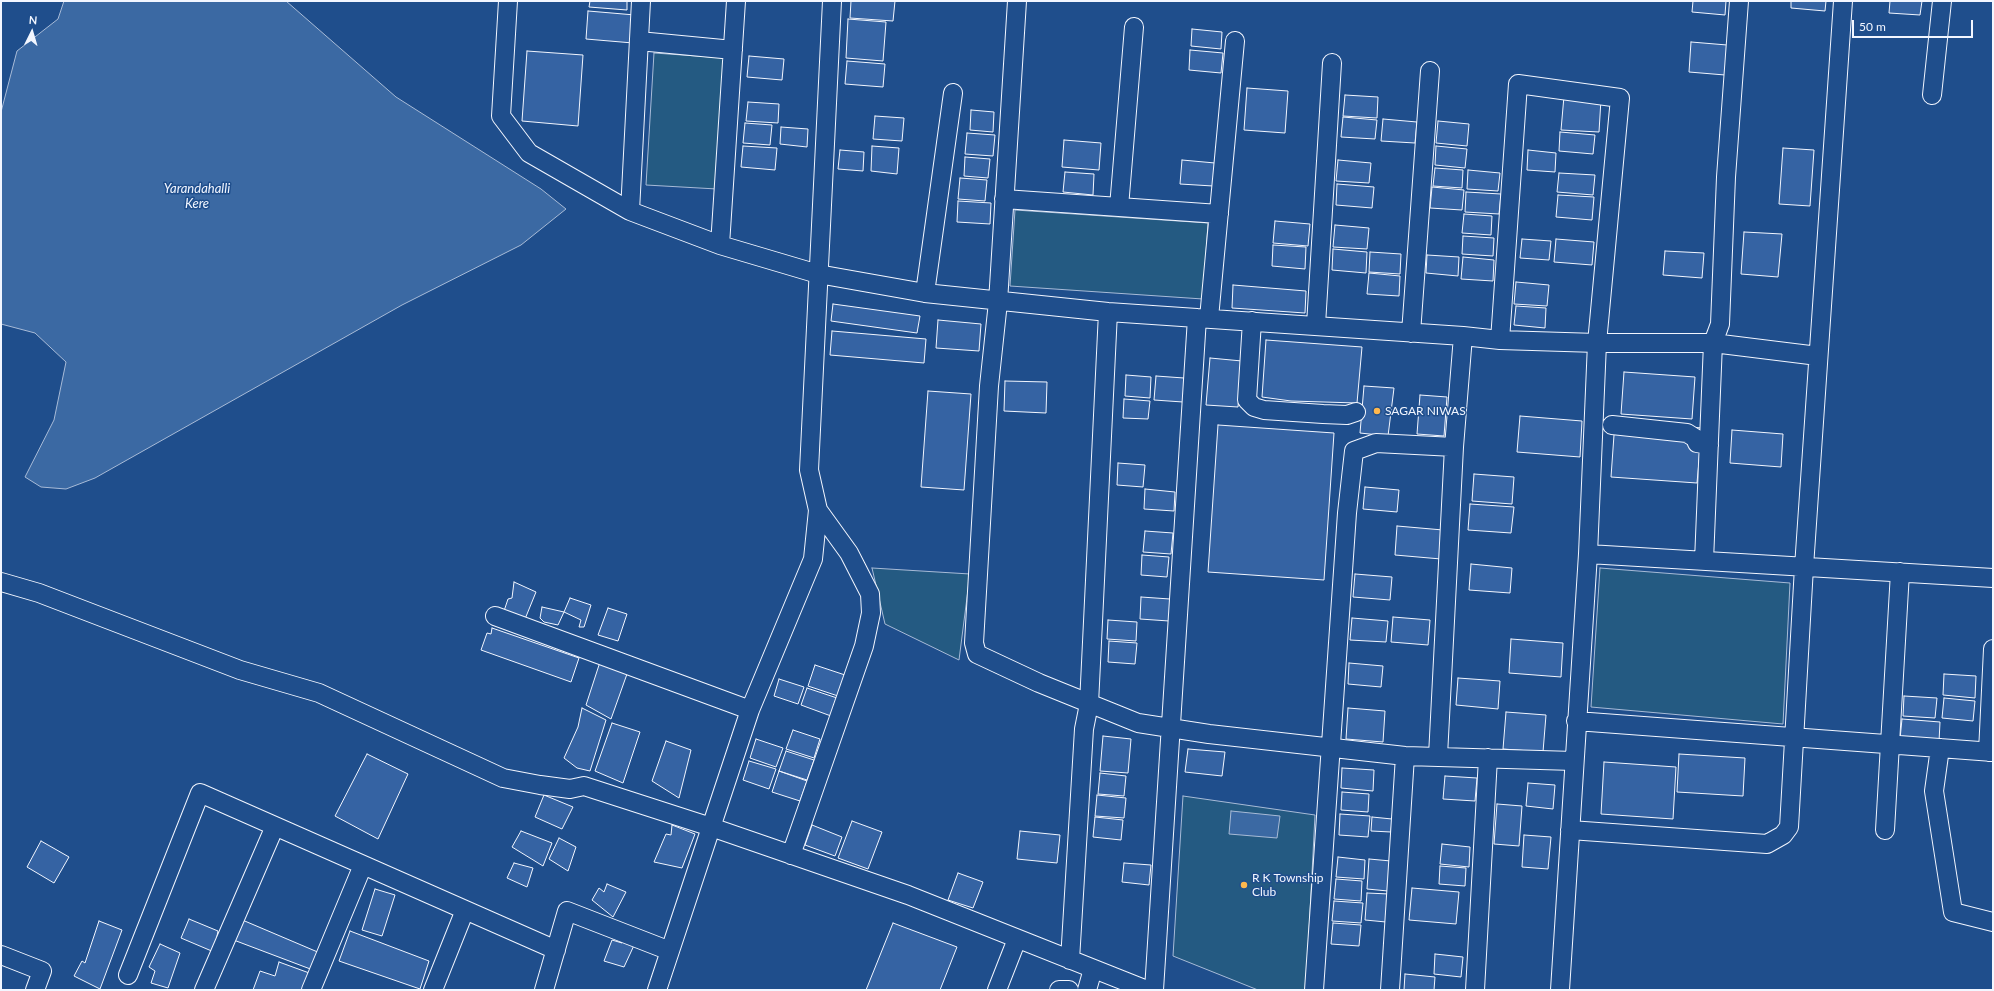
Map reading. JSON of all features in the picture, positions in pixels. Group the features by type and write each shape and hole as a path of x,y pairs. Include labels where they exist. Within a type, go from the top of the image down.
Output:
{"street":[{"path":"508,1 501,116 529,153 630,211 720,245 818,274 925,293 998,302 1108,312 1316,325 1500,340 1597,343 1713,343 1818,356"},
{"path":"630,211 641,1"},
{"path":"720,245 736,1"},
{"path":"657,990 750,710 813,558 818,510 809,470 832,1"},
{"path":"1017,1 998,302 989,386 974,644 977,654 1089,704 1138,723 1209,734 1405,756 1574,761"},
{"path":"1704,561 1713,343 1720,324 1726,177 1739,1"},
{"path":"1570,830 1767,844 1783,835 1789,827 1804,567 1843,1"},
{"path":"1932,95 1942,1"},
{"path":"1119,207 1134,28"},
{"path":"638,41 733,50"},
{"path":"1154,990 1171,728 1203,318 1219,214 1235,41"},
{"path":"1316,325 1332,63"},
{"path":"1411,333 1430,71"},
{"path":"1500,340 1518,84 1620,98 1597,343 1588,554 1576,721 1560,990"},
{"path":"925,293 953,92"},
{"path":"1004,199 1219,214"},
{"path":"1070,960 1084,729 1089,704 1108,312"},
{"path":"1252,321 1247,400 1254,407 1264,410 1323,414 1347,415 1356,412"},
{"path":"1438,756 1454,447 1463,336"},
{"path":"1612,425 1687,433 1695,438 1697,443 1709,445"},
{"path":"1314,990 1332,748 1347,512 1354,451 1376,443 1454,447"},
{"path":"791,855 864,646 871,613 870,594 849,553 818,510"},
{"path":"1588,554 1993,578"},
{"path":"1885,830 1900,572"},
{"path":"1,582 40,593 240,670 319,693 503,778 540,785 570,788 584,786 711,827 908,896 1093,969 1125,986 1147,990"},
{"path":"495,616 750,710"},
{"path":"1576,721 1990,752 1993,649"},
{"path":"1940,748 1934,791 1953,912 1993,922"},
{"path":"1390,990 1405,756"},
{"path":"1475,990 1488,758"},
{"path":"128,975 200,793 556,950"},
{"path":"204,990 276,826"},
{"path":"311,990 362,865"},
{"path":"433,990 464,910"},
{"path":"544,990 567,911 670,951"},
{"path":"997,990 1017,939"},
{"path":"1,955 42,971 35,990"},
{"path":"1087,990 1093,969"},
{"path":"1059,990 1069,990"}],"shaded area":[{"path":"654,53 725,58 717,189 646,185"},
{"path":"1015,210 1208,223 1203,299 1010,286"},
{"path":"872,568 970,574 959,660 885,624"},
{"path":"1600,568 1790,583 1783,724 1591,707"},
{"name":"R K Township Club","path":"1183,796 1315,815 1306,990 1258,990 1173,956"}],"water":[{"name":"Yarandahalli Kere","path":"64,1 286,1 396,97 541,189 566,209 521,245 402,305 95,478 66,489 41,487 25,477 54,420 66,362 35,333 1,324 1,112 17,51 58,19"},
{"path":"1231,811 1280,816 1277,838 1229,834"}],"building":[{"path":"590,1 627,1 627,10 589,7"},
{"path":"851,1 895,1 893,21 850,18"},
{"path":"1693,1 1726,1 1725,15 1692,12"},
{"path":"1791,1 1826,1 1825,11 1791,8"},
{"path":"1890,1 1922,1 1920,15 1889,13"},
{"path":"588,11 635,15 633,43 586,39"},
{"path":"848,19 886,22 883,61 846,58"},
{"path":"1192,29 1222,32 1221,49 1191,46"},
{"path":"1691,42 1727,45 1725,75 1689,72"},
{"path":"1190,50 1223,53 1221,73 1189,70"},
{"path":"527,51 583,55 578,126 522,121"},
{"path":"749,56 784,59 782,80 747,77"},
{"path":"847,61 885,64 883,87 845,84"},
{"path":"1247,88 1288,91 1285,133 1244,130"},
{"path":"1345,95 1378,97 1377,118 1343,116"},
{"path":"1564,96 1601,99 1599,132 1561,130"},
{"path":"748,102 779,104 778,123 746,121"},
{"path":"971,110 994,112 993,132 970,130"},
{"path":"875,116 904,118 902,141 873,139"},
{"path":"1343,117 1377,120 1375,139 1341,137"},
{"path":"1383,119 1417,122 1415,143 1381,141"},
{"path":"1438,121 1469,124 1467,146 1436,143"},
{"path":"745,123 772,125 770,145 743,143"},
{"path":"781,127 808,129 807,147 780,144"},
{"path":"1560,132 1595,135 1593,154 1559,151"},
{"path":"967,133 995,135 993,156 965,154"},
{"path":"1064,140 1101,143 1099,170 1062,167"},
{"path":"743,146 777,148 775,170 741,167"},
{"path":"872,146 899,148 897,174 871,171"},
{"path":"1436,146 1467,149 1465,168 1435,165"},
{"path":"1783,148 1814,150 1810,206 1779,204"},
{"path":"840,150 864,152 863,171 838,169"},
{"path":"1528,150 1556,153 1555,172 1527,170"},
{"path":"965,157 990,159 988,178 964,176"},
{"path":"1182,160 1215,163 1213,186 1180,184"},
{"path":"1338,160 1371,163 1369,183 1336,181"},
{"path":"1435,168 1463,170 1462,188 1433,186"},
{"path":"1468,170 1500,173 1498,191 1467,189"},
{"path":"1065,172 1094,174 1093,195 1063,192"},
{"path":"1559,173 1595,175 1593,195 1557,192"},
{"path":"960,178 987,180 985,201 958,199"},
{"path":"1337,184 1374,187 1372,208 1336,205"},
{"path":"1432,187 1464,190 1462,210 1430,208"},
{"path":"1466,192 1501,194 1499,214 1465,212"},
{"path":"1558,195 1594,197 1592,220 1556,217"},
{"path":"958,201 991,203 990,224 957,222"},
{"path":"1464,214 1492,216 1491,235 1462,233"},
{"path":"1275,221 1310,224 1308,246 1273,243"},
{"path":"1335,225 1369,228 1367,249 1333,247"},
{"path":"1744,232 1782,234 1778,277 1741,274"},
{"path":"1463,236 1494,238 1493,256 1462,254"},
{"path":"1522,239 1551,241 1549,260 1520,258"},
{"path":"1556,239 1594,242 1592,265 1554,262"},
{"path":"1273,245 1306,247 1305,269 1272,266"},
{"path":"1333,249 1367,252 1366,273 1332,270"},
{"path":"1665,251 1704,253 1702,278 1663,275"},
{"path":"1370,252 1401,254 1400,274 1369,272"},
{"path":"1427,255 1459,257 1458,276 1426,273"},
{"path":"1463,257 1494,260 1493,281 1461,279"},
{"path":"1369,273 1400,276 1399,296 1367,294"},
{"path":"1516,282 1549,285 1547,306 1514,304"},
{"path":"1233,285 1306,291 1305,313 1232,308"},
{"path":"833,304 920,316 917,333 831,321"},
{"path":"1516,306 1546,308 1545,328 1514,325"},
{"path":"938,320 981,324 979,351 936,348"},
{"path":"832,331 926,339 924,363 830,355"},
{"path":"1266,340 1362,347 1357,403 1291,401 1262,397"},
{"path":"1210,358 1242,361 1238,407 1206,405"},
{"path":"1624,372 1695,377 1692,419 1621,414"},
{"path":"1126,375 1151,377 1150,398 1125,396"},
{"path":"1156,376 1184,378 1183,402 1154,400"},
{"path":"1005,381 1047,382 1046,413 1004,411"},
{"name":"SAGAR NIWAS","path":"1364,386 1394,388 1388,436 1360,433"},
{"path":"928,391 971,394 964,490 921,487"},
{"path":"1420,395 1447,397 1444,436 1417,434"},
{"path":"1124,399 1150,401 1148,419 1123,418"},
{"path":"1520,416 1582,421 1580,457 1517,452"},
{"path":"1615,421 1702,428 1697,483 1611,477"},
{"path":"1218,425 1334,433 1324,580 1208,572"},
{"path":"1732,430 1783,434 1781,467 1730,463"},
{"path":"1118,463 1145,465 1143,487 1117,485"},
{"path":"1474,474 1514,477 1512,504 1472,501"},
{"path":"1365,487 1399,490 1397,512 1363,509"},
{"path":"1145,489 1175,492 1174,511 1144,509"},
{"path":"1470,504 1514,507 1511,533 1468,530"},
{"path":"1397,526 1443,530 1441,559 1395,555"},
{"path":"1145,531 1173,533 1171,554 1143,552"},
{"path":"1142,555 1169,557 1167,577 1141,575"},
{"path":"1471,564 1512,568 1510,593 1469,590"},
{"path":"1355,574 1392,577 1390,600 1353,597"},
{"path":"514,582 536,592 525,619 504,611 508,599 512,598"},
{"path":"1141,597 1170,599 1169,621 1140,619"},
{"path":"570,598 591,605 584,627 579,627 581,620 564,612"},
{"path":"542,607 564,612 558,625 544,622 540,618"},
{"path":"608,608 627,614 618,641 598,635"},
{"path":"1393,617 1430,620 1428,645 1391,642"},
{"path":"1352,618 1388,621 1386,642 1350,640"},
{"path":"1108,620 1137,622 1136,641 1107,639"},
{"path":"492,628 579,658 571,682 481,650 487,633 491,634"},
{"path":"1511,639 1563,643 1561,677 1509,673"},
{"path":"1109,641 1137,643 1135,664 1108,662"},
{"path":"600,662 627,674 611,719 586,705"},
{"path":"1349,663 1383,666 1381,687 1348,684"},
{"path":"815,665 845,675 838,696 808,686"},
{"path":"1944,674 1976,676 1975,698 1943,695"},
{"path":"1458,678 1500,681 1498,709 1456,705"},
{"path":"779,679 804,687 798,704 774,696"},
{"path":"807,688 837,698 831,716 801,705"},
{"path":"1904,696 1937,698 1935,718 1903,716"},
{"path":"1944,698 1975,701 1973,721 1942,718"},
{"path":"582,708 606,720 590,771 577,768 564,758 578,727"},
{"path":"1348,708 1385,711 1383,742 1346,739"},
{"path":"1506,712 1546,715 1543,752 1503,749"},
{"path":"1902,719 1940,722 1939,742 1900,739"},
{"path":"612,723 640,732 623,783 595,771"},
{"path":"793,730 820,739 814,758 786,749"},
{"path":"1103,736 1131,739 1128,773 1100,771"},
{"path":"756,739 783,748 776,767 750,758"},
{"path":"666,741 691,750 679,798 652,781"},
{"path":"1188,749 1225,752 1222,776 1185,772"},
{"path":"786,751 814,760 807,780 779,771"},
{"path":"367,754 408,774 378,839 335,816"},
{"path":"1679,754 1745,758 1743,796 1677,792"},
{"path":"749,761 776,769 769,789 743,780"},
{"path":"1604,762 1676,767 1673,819 1601,814"},
{"path":"1342,768 1374,770 1373,791 1341,788"},
{"path":"779,771 807,781 800,801 772,792"},
{"path":"1100,773 1126,776 1124,796 1098,794"},
{"path":"1445,776 1477,778 1475,801 1443,799"},
{"path":"1528,783 1555,785 1553,809 1526,806"},
{"path":"1342,792 1369,794 1368,812 1341,810"},
{"path":"544,795 573,807 562,829 535,817"},
{"path":"1097,795 1126,798 1124,818 1095,816"},
{"path":"1497,804 1522,806 1519,846 1494,844"},
{"path":"1340,814 1370,816 1368,837 1339,835"},
{"path":"1095,817 1123,820 1121,840 1093,837"},
{"path":"1372,817 1392,819 1391,832 1371,831"},
{"path":"852,821 882,832 868,869 838,858"},
{"path":"672,825 695,834 682,868 654,862 666,834 671,835"},
{"path":"812,825 842,837 835,856 805,845"},
{"path":"521,831 552,843 543,866 512,847"},
{"path":"1020,831 1060,835 1057,863 1017,859"},
{"path":"1524,835 1551,837 1548,869 1522,867"},
{"path":"559,838 576,847 568,871 549,859"},
{"path":"41,841 69,857 54,883 27,867"},
{"path":"1442,844 1470,847 1469,867 1440,864"},
{"path":"1338,857 1365,860 1364,879 1336,877"},
{"path":"1369,859 1391,861 1388,891 1367,889"},
{"path":"514,863 533,868 527,887 507,878"},
{"path":"1124,863 1151,865 1149,885 1122,882"},
{"path":"1440,866 1466,868 1465,886 1439,884"},
{"path":"958,873 983,882 973,908 948,900"},
{"path":"1336,879 1362,881 1361,901 1334,899"},
{"path":"607,884 626,892 613,917 592,900 599,888 604,892"},
{"path":"1412,888 1459,892 1456,924 1409,920"},
{"path":"375,889 395,895 382,936 362,930"},
{"path":"1367,893 1389,894 1386,922 1365,920"},
{"path":"1334,901 1363,903 1361,923 1332,921"},
{"path":"189,919 218,931 214,952 181,938"},
{"path":"240,919 320,953 313,970 231,939"},
{"path":"99,921 122,930 100,989 74,976 82,961 85,963"},
{"path":"893,923 957,947 940,990 866,990"},
{"path":"1333,923 1361,925 1359,946 1331,944"},
{"path":"350,931 429,961 420,989 339,961"},
{"path":"623,937 636,941 624,967 604,961 612,940 622,943"},
{"path":"160,944 180,953 168,988 151,983 155,971 149,967"},
{"path":"1435,954 1463,957 1461,977 1434,974"},
{"path":"279,962 312,974 305,990 253,990 260,971 275,976"},
{"path":"1405,974 1435,977 1434,990 1404,990"}],"place":[{"name":"SAGAR NIWAS","path":"1377,411"},
{"name":"R K Township Club","path":"1244,885"}]}
